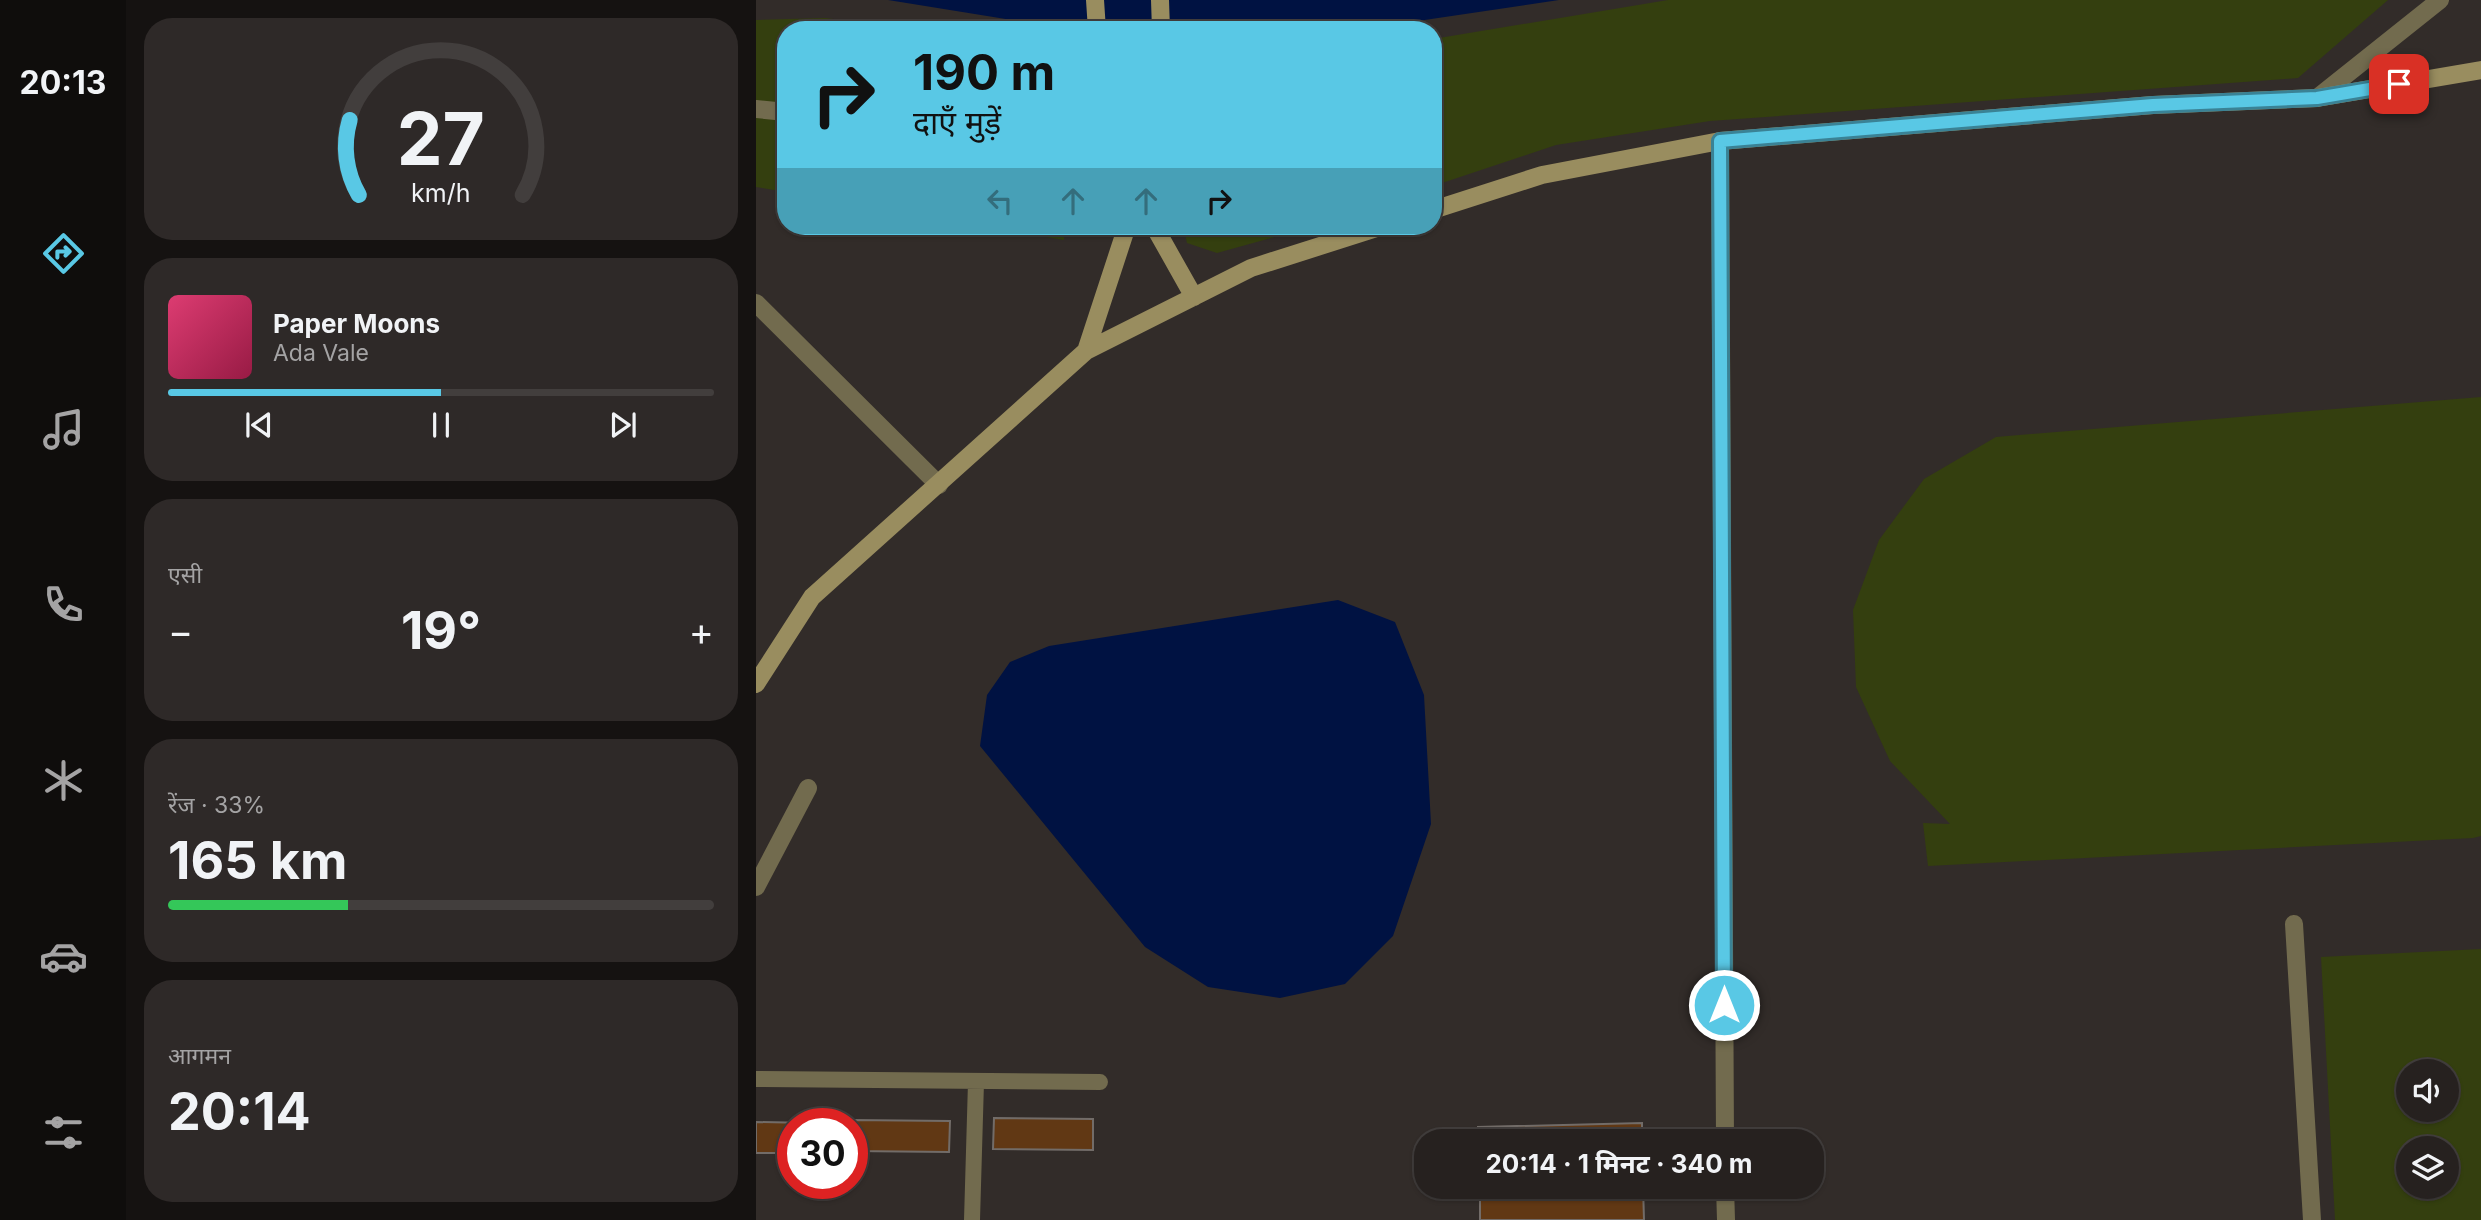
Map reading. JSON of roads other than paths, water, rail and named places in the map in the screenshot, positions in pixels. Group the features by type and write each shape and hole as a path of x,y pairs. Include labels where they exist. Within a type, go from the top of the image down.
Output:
{"street":[{"path":"1096,0 1097,21"},
{"path":"1160,0 1161,21"},
{"path":"2317,98 2440,0"},
{"path":"1442,207 1542,175 1720,141 2153,105 2317,98 2481,70"},
{"path":"756,109 777,111"},
{"path":"1720,141 1725,1129"},
{"path":"1086,351 1124,235"},
{"path":"1159,235 1194,297"},
{"path":"756,684 812,597 1086,351 1251,268 1355,235"},
{"path":"756,303 939,485"},
{"path":"756,887 808,788"},
{"path":"2294,924 2312,1220"},
{"path":"1725,1199 1726,1220"}],"lane":[{"path":"756,1080 1100,1082"},
{"path":"972,1220 976,1082"}]}
